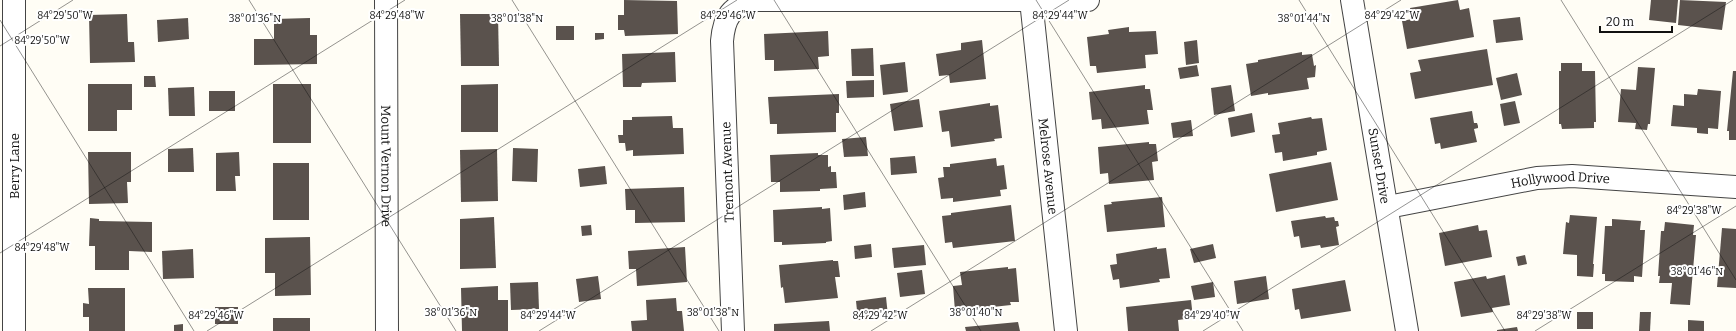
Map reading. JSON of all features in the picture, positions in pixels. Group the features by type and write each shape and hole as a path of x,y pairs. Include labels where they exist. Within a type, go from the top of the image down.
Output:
{"street":[{"name":"Berry Lane","path":"14,0 14,331"},
{"name":"Mount Vernon Drive","path":"386,0 387,331"},
{"name":"Tremont Avenue","path":"733,331 722,41 724,26 729,14 734,9 756,0 1031,0"},
{"path":"1031,0 1088,0"},
{"name":"Melrose Avenue","path":"1031,0 1066,331"},
{"name":"Sunset Drive","path":"1352,0 1388,207 1407,331"},
{"name":"Hollywood Drive","path":"1388,207 1538,178 1572,176 1736,186"}],"building":[{"path":"624,0 677,1 678,34 625,36 624,30 618,30 618,15 624,15"},
{"path":"1458,0 1460,10 1469,8 1474,37 1407,49 1402,21 1412,19 1410,8"},
{"path":"1651,0 1678,0 1676,23 1649,20"},
{"path":"1680,0 1726,2 1722,30 1678,25"},
{"path":"127,14 128,42 134,42 135,62 90,63 89,15"},
{"path":"460,14 498,14 499,66 461,66"},
{"path":"1520,17 1523,40 1496,43 1493,20"},
{"path":"188,18 189,39 158,42 157,20"},
{"path":"310,18 310,35 317,35 317,64 254,65 254,39 274,39 274,19"},
{"path":"556,26 574,26 574,40 556,40"},
{"path":"1129,27 1129,32 1156,31 1158,54 1145,55 1146,68 1097,73 1096,66 1090,66 1087,37 1109,34 1108,30"},
{"path":"828,31 829,56 818,57 819,69 774,71 774,60 765,60 764,34"},
{"path":"595,33 604,33 604,39 595,40"},
{"path":"982,40 986,79 950,83 949,75 939,76 936,54 961,50 961,43"},
{"path":"1197,40 1199,63 1186,65 1184,42"},
{"path":"873,48 874,76 852,76 851,49"},
{"path":"1487,49 1493,85 1415,99 1410,73 1421,71 1418,60"},
{"path":"675,52 676,82 642,83 641,87 623,87 622,54"},
{"path":"1302,52 1302,55 1312,54 1314,66 1316,65 1315,77 1307,78 1309,89 1251,96 1246,64 1258,62 1258,60"},
{"path":"905,62 908,92 883,95 880,65"},
{"path":"1561,63 1582,63 1582,71 1595,71 1596,122 1594,122 1594,128 1562,129 1561,124 1559,124 1559,71 1561,71"},
{"path":"1197,65 1199,76 1180,79 1178,68"},
{"path":"1638,67 1655,68 1650,124 1648,124 1647,130 1635,129 1636,123 1618,122 1621,89 1636,90"},
{"path":"1733,71 1736,71 1736,140 1729,140 1729,131 1727,131"},
{"path":"1517,73 1522,95 1501,100 1496,78"},
{"path":"144,76 155,76 156,87 144,87"},
{"path":"874,80 874,97 847,98 846,81"},
{"path":"88,84 132,84 132,110 117,110 117,131 88,131"},
{"path":"273,84 311,84 311,143 273,143"},
{"path":"498,84 498,132 461,132 461,85"},
{"path":"1145,85 1145,89 1150,89 1153,110 1147,110 1149,124 1102,129 1101,119 1092,120 1089,92"},
{"path":"1231,85 1235,111 1214,115 1211,88"},
{"path":"194,87 195,116 169,116 168,88"},
{"path":"1698,89 1721,91 1718,129 1708,128 1708,134 1697,133 1697,128 1671,126 1673,105 1684,106 1684,94 1697,95"},
{"path":"209,91 235,91 235,111 209,111"},
{"path":"839,94 839,113 836,113 836,132 777,134 777,124 770,124 768,97"},
{"path":"919,99 923,127 894,131 890,104"},
{"path":"1515,101 1520,123 1504,126 1500,104"},
{"path":"990,103 990,106 998,105 1002,138 994,139 995,141 951,147 949,131 942,132 939,111"},
{"path":"1472,111 1474,123 1477,123 1478,126 1478,128 1474,129 1477,142 1441,149 1440,143 1435,144 1430,118"},
{"path":"1252,113 1255,132 1231,137 1228,118"},
{"path":"672,116 673,128 683,128 684,154 633,156 633,150 626,151 625,143 619,143 618,135 623,135 623,120 632,120 632,117"},
{"path":"1311,117 1312,119 1322,118 1327,150 1317,152 1317,155 1283,161 1282,152 1275,153 1272,135 1280,134 1278,123"},
{"path":"1191,120 1193,136 1173,138 1171,123"},
{"path":"866,137 868,156 844,157 842,139"},
{"path":"1149,142 1149,144 1156,144 1158,161 1152,162 1154,180 1109,184 1108,173 1100,174 1098,147"},
{"path":"193,148 194,172 168,172 168,149"},
{"path":"513,148 538,149 537,182 512,181"},
{"path":"497,149 498,201 461,202 460,150"},
{"path":"88,152 131,152 131,182 127,182 128,203 89,204"},
{"path":"239,152 240,176 235,176 236,191 216,191 216,153"},
{"path":"818,153 818,155 828,155 828,167 831,166 831,172 836,172 837,188 820,189 820,191 780,192 780,182 771,182 770,155"},
{"path":"915,156 917,173 891,175 890,158"},
{"path":"996,158 997,166 1004,165 1007,189 1000,190 1001,196 953,202 953,198 941,199 938,178 944,177 943,167 950,167 950,164"},
{"path":"1331,162 1338,200 1276,212 1269,174"},
{"path":"273,163 309,163 309,220 273,220"},
{"path":"605,166 607,184 580,187 578,169"},
{"path":"684,187 685,222 635,223 635,210 626,210 625,189"},
{"path":"865,192 866,207 844,210 843,195"},
{"path":"1162,197 1165,227 1107,232 1104,205 1112,204 1111,202"},
{"path":"1011,205 1015,241 953,248 952,242 945,243 942,216 951,215 951,213"},
{"path":"822,207 822,209 830,208 832,241 826,243 782,245 782,242 774,242 773,210"},
{"path":"1570,215 1597,217 1593,277 1577,276 1577,255 1563,254 1566,222 1569,223"},
{"path":"1325,216 1326,218 1334,217 1335,221 1338,221 1339,226 1336,227 1339,245 1321,248 1320,245 1301,248 1299,236 1294,237 1291,221"},
{"path":"494,217 496,268 460,269 460,219"},
{"path":"90,218 99,219 99,221 152,222 152,252 129,251 129,270 95,270 95,246 89,246"},
{"path":"1612,219 1641,221 1640,230 1645,230 1642,277 1634,276 1634,282 1605,281 1605,274 1602,274 1605,226 1612,226"},
{"path":"1665,222 1694,225 1693,235 1696,235 1690,305 1670,304 1672,283 1659,283 1660,276 1658,276 1661,231 1664,231"},
{"path":"591,225 592,235 582,236 581,226"},
{"path":"1478,225 1479,231 1487,230 1492,257 1445,266 1439,233"},
{"path":"1722,228 1736,229 1736,288 1717,287"},
{"path":"310,237 311,295 275,296 275,273 265,273 265,238"},
{"path":"871,244 872,257 855,259 854,246"},
{"path":"1213,244 1216,258 1194,263 1190,249"},
{"path":"924,245 926,265 894,268 892,248"},
{"path":"685,247 687,282 637,286 636,269 629,269 628,251"},
{"path":"1157,247 1157,249 1166,248 1170,278 1159,279 1160,282 1120,288 1119,279 1113,280 1110,265 1117,264 1116,254"},
{"path":"193,249 194,278 163,279 162,251"},
{"path":"1525,255 1527,264 1518,266 1516,257"},
{"path":"833,260 838,261 840,277 835,277 838,298 785,303 783,287 781,288 779,265"},
{"path":"1008,267 1008,269 1016,268 1019,302 1010,302 1011,305 955,311 953,286 962,285 960,272"},
{"path":"922,270 925,294 900,297 897,273"},
{"path":"1505,275 1510,305 1492,308 1493,312 1461,317 1454,282 1486,276 1487,279"},
{"path":"598,276 601,299 579,302 576,279"},
{"path":"1266,276 1269,299 1237,304 1234,281"},
{"path":"1345,280 1351,311 1301,319 1299,309 1295,310 1292,289"},
{"path":"538,282 539,309 511,310 510,283"},
{"path":"1213,282 1215,297 1194,300 1191,286"},
{"path":"498,286 498,300 508,300 508,331 462,331 461,288"},
{"path":"88,288 125,288 125,331 89,331 89,317 83,317 83,303 89,304"},
{"path":"886,297 888,316 858,320 856,301"},
{"path":"676,298 677,311 682,311 684,331 632,331 631,321 647,320 646,300"},
{"path":"1191,300 1193,318 1178,320 1179,331 1128,331 1126,307"},
{"path":"215,307 238,307 238,324 215,324"},
{"path":"1577,312 1593,312 1593,329 1577,329"},
{"path":"1640,312 1651,312 1650,331 1639,331"},
{"path":"273,318 310,318 310,331 273,331"},
{"path":"1688,320 1704,321 1704,331 1688,331"},
{"path":"829,321 830,331 774,331 774,324"},
{"path":"1018,322 1020,331 966,331 965,327"},
{"path":"183,324 183,331 174,331 174,325"},
{"path":"1517,327 1518,331 1497,331 1497,330"}]}
